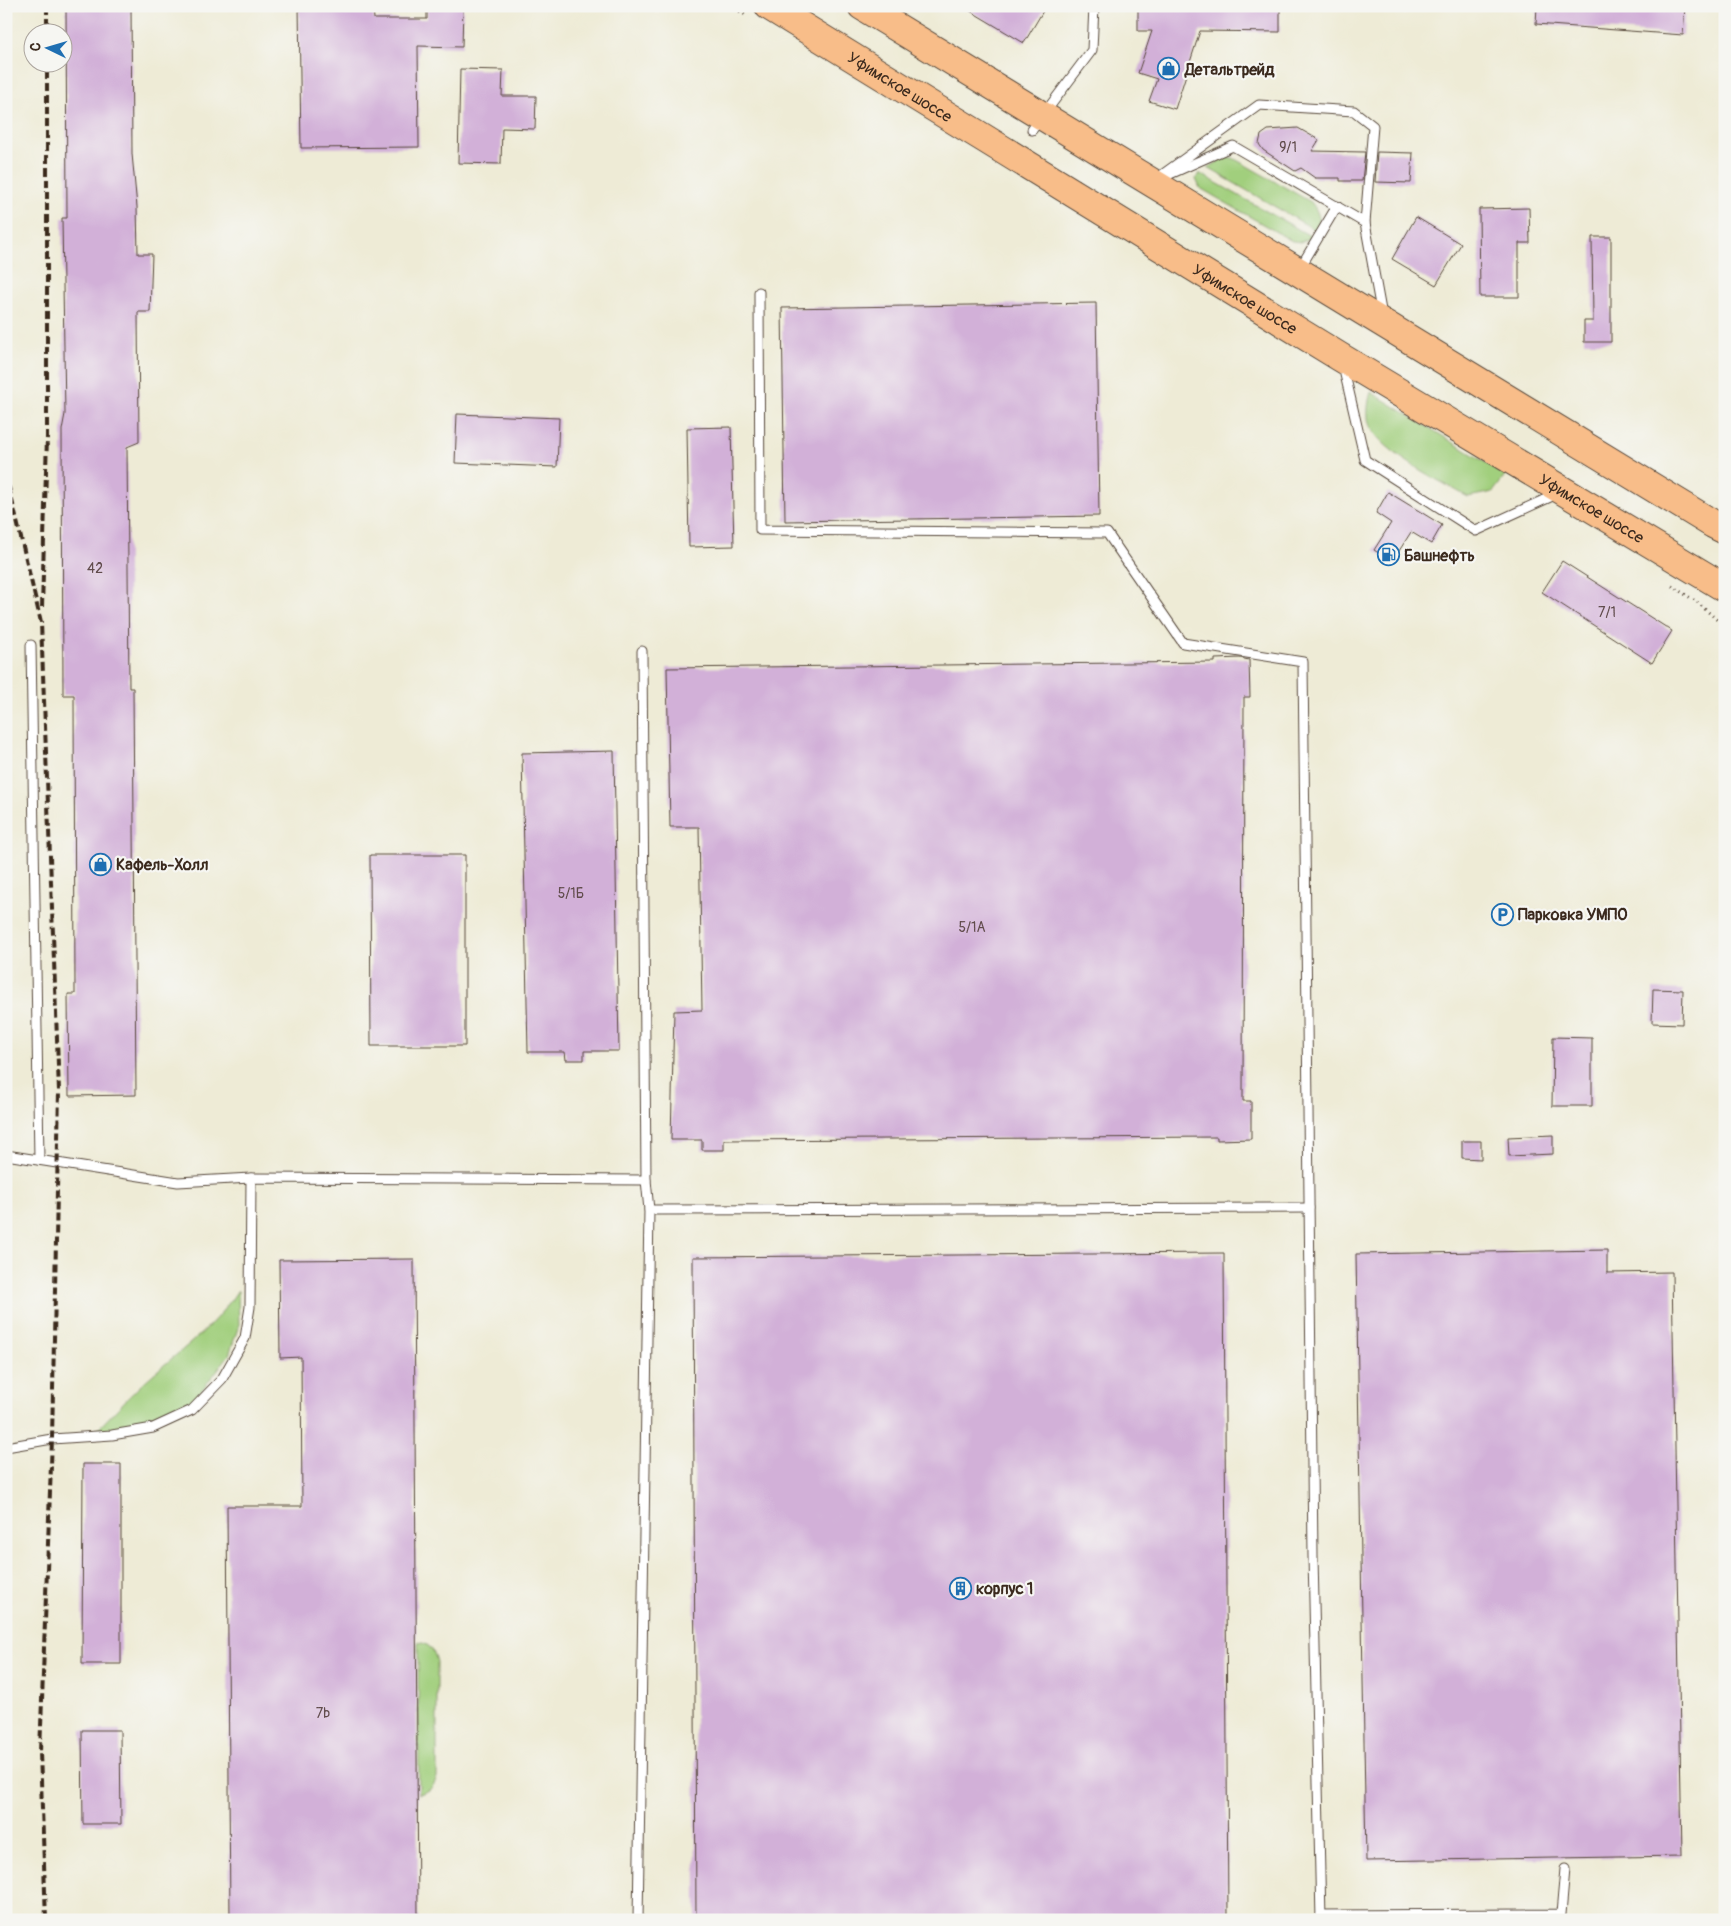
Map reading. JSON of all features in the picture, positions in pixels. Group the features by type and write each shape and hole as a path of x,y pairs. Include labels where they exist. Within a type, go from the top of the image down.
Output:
{"main road":[{"name":"Уфимское шоссе","path":"769,6 1340,357 1725,588"},
{"path":"862,6 1037,123 1150,183 1725,530"}],"lane":[{"path":"1037,123 1092,50 1094,6"},
{"path":"1150,183 1259,105 1354,111 1373,126 1365,223 1382,322"},
{"path":"1150,183 1233,146 1365,223"},
{"path":"1298,271 1337,206"},
{"path":"759,292 760,530 1107,533 1183,644 1304,662 1313,1556 1321,1918 1561,1914 1565,1870"},
{"path":"1340,357 1365,460 1476,531 1564,491"},
{"path":"31,645 39,1160"},
{"path":"638,1920 649,1210 646,1180 642,651"},
{"path":"6,1155 178,1182 251,1178 646,1180"},
{"path":"6,1447 52,1438 112,1435 153,1428 192,1410 222,1379 244,1338 250,1307 251,1178"},
{"path":"649,1210 1309,1208"}],"green space":[{"path":"1224,158 1233,158 1311,202 1318,216 1317,231 1208,168"},
{"path":"1199,173 1312,237 1301,242 1292,241 1200,188 1196,179"},
{"path":"1371,392 1506,475 1493,492 1468,497 1428,475 1387,447 1370,426 1368,409"},
{"path":"238,1290 239,1325 229,1355 188,1408 150,1422 93,1434 142,1384 205,1330"},
{"path":"418,1642 426,1644 431,1648 437,1662 437,1777 430,1789 419,1794"}],"building":[{"path":"66,6 131,6 132,154 137,207 138,254 152,254 150,312 138,312 139,442 127,447 129,688 133,688 136,1095 69,1096 68,994 75,994 74,695 63,695 62,430 65,414 62,218 67,218 66,72 72,72 72,22 66,22"},
{"path":"299,6 373,6 374,19 427,19 427,6 463,6 462,47 418,46 419,147 301,148"},
{"path":"962,6 1046,6 1024,43"},
{"path":"1138,6 1280,6 1280,32 1200,31 1175,109 1149,101 1157,79 1138,73 1152,31 1138,31"},
{"path":"1537,6 1685,6 1683,35 1536,24"},
{"path":"460,69 503,70 502,96 536,96 535,129 502,128 501,164 458,163"},
{"path":"1298,128 1319,140 1312,151 1365,152 1362,181 1340,181 1340,178 1315,178 1301,168 1295,171 1263,150 1259,144 1261,135 1268,130"},
{"path":"1377,152 1413,153 1411,183 1375,182"},
{"path":"1529,208 1530,243 1519,243 1519,297 1480,297 1479,209"},
{"path":"1416,217 1461,244 1436,285 1392,259"},
{"path":"1592,237 1611,237 1611,342 1584,342 1584,321 1593,321"},
{"path":"1096,303 1099,516 785,521 782,308"},
{"path":"457,414 559,418 557,467 455,463"},
{"path":"731,427 734,546 689,547 687,428"},
{"path":"1388,492 1442,525 1431,544 1411,532 1392,562 1374,550 1391,523 1376,513"},
{"path":"1562,561 1672,631 1652,663 1542,592"},
{"path":"1240,658 1249,660 1250,697 1244,697 1243,1101 1251,1101 1251,1139 1217,1140 1217,1137 724,1140 724,1150 702,1150 702,1140 671,1140 674,1011 702,1010 699,827 670,827 667,668 1215,662 1215,659"},
{"path":"614,751 619,1051 584,1051 584,1060 566,1060 565,1052 528,1052 522,753"},
{"path":"370,855 465,855 465,1046 371,1046"},
{"path":"1653,989 1683,990 1682,1024 1652,1023"},
{"path":"1553,1037 1592,1038 1592,1106 1552,1106"},
{"path":"1553,1135 1553,1154 1509,1156 1508,1137"},
{"path":"1462,1141 1481,1141 1481,1159 1462,1158"},
{"path":"1607,1250 1607,1273 1672,1272 1682,1856 1366,1861 1356,1254"},
{"name":"корпус 1","path":"1224,1253 1228,1920 696,1920 693,1257"},
{"path":"414,1259 418,1920 230,1920 227,1506 302,1506 301,1357 280,1358 279,1260"},
{"path":"83,1464 121,1464 121,1664 82,1664"},
{"path":"82,1730 120,1730 121,1824 83,1824"}],"railway":[{"path":"47,6 47,22"},
{"path":"42,607 47,437 47,72"},
{"path":"6,475 41,622 59,1091 52,1439 40,1752 46,1920"}],"place":[{"name":"Детальтрейд","path":"1169,69"},
{"name":"Башнефть","path":"1388,555"},
{"name":"Кафель-Холл","path":"100,864"},
{"name":"Парковка УМПО","path":"1502,914"},
{"name":"корпус 1","path":"960,1588"}]}
